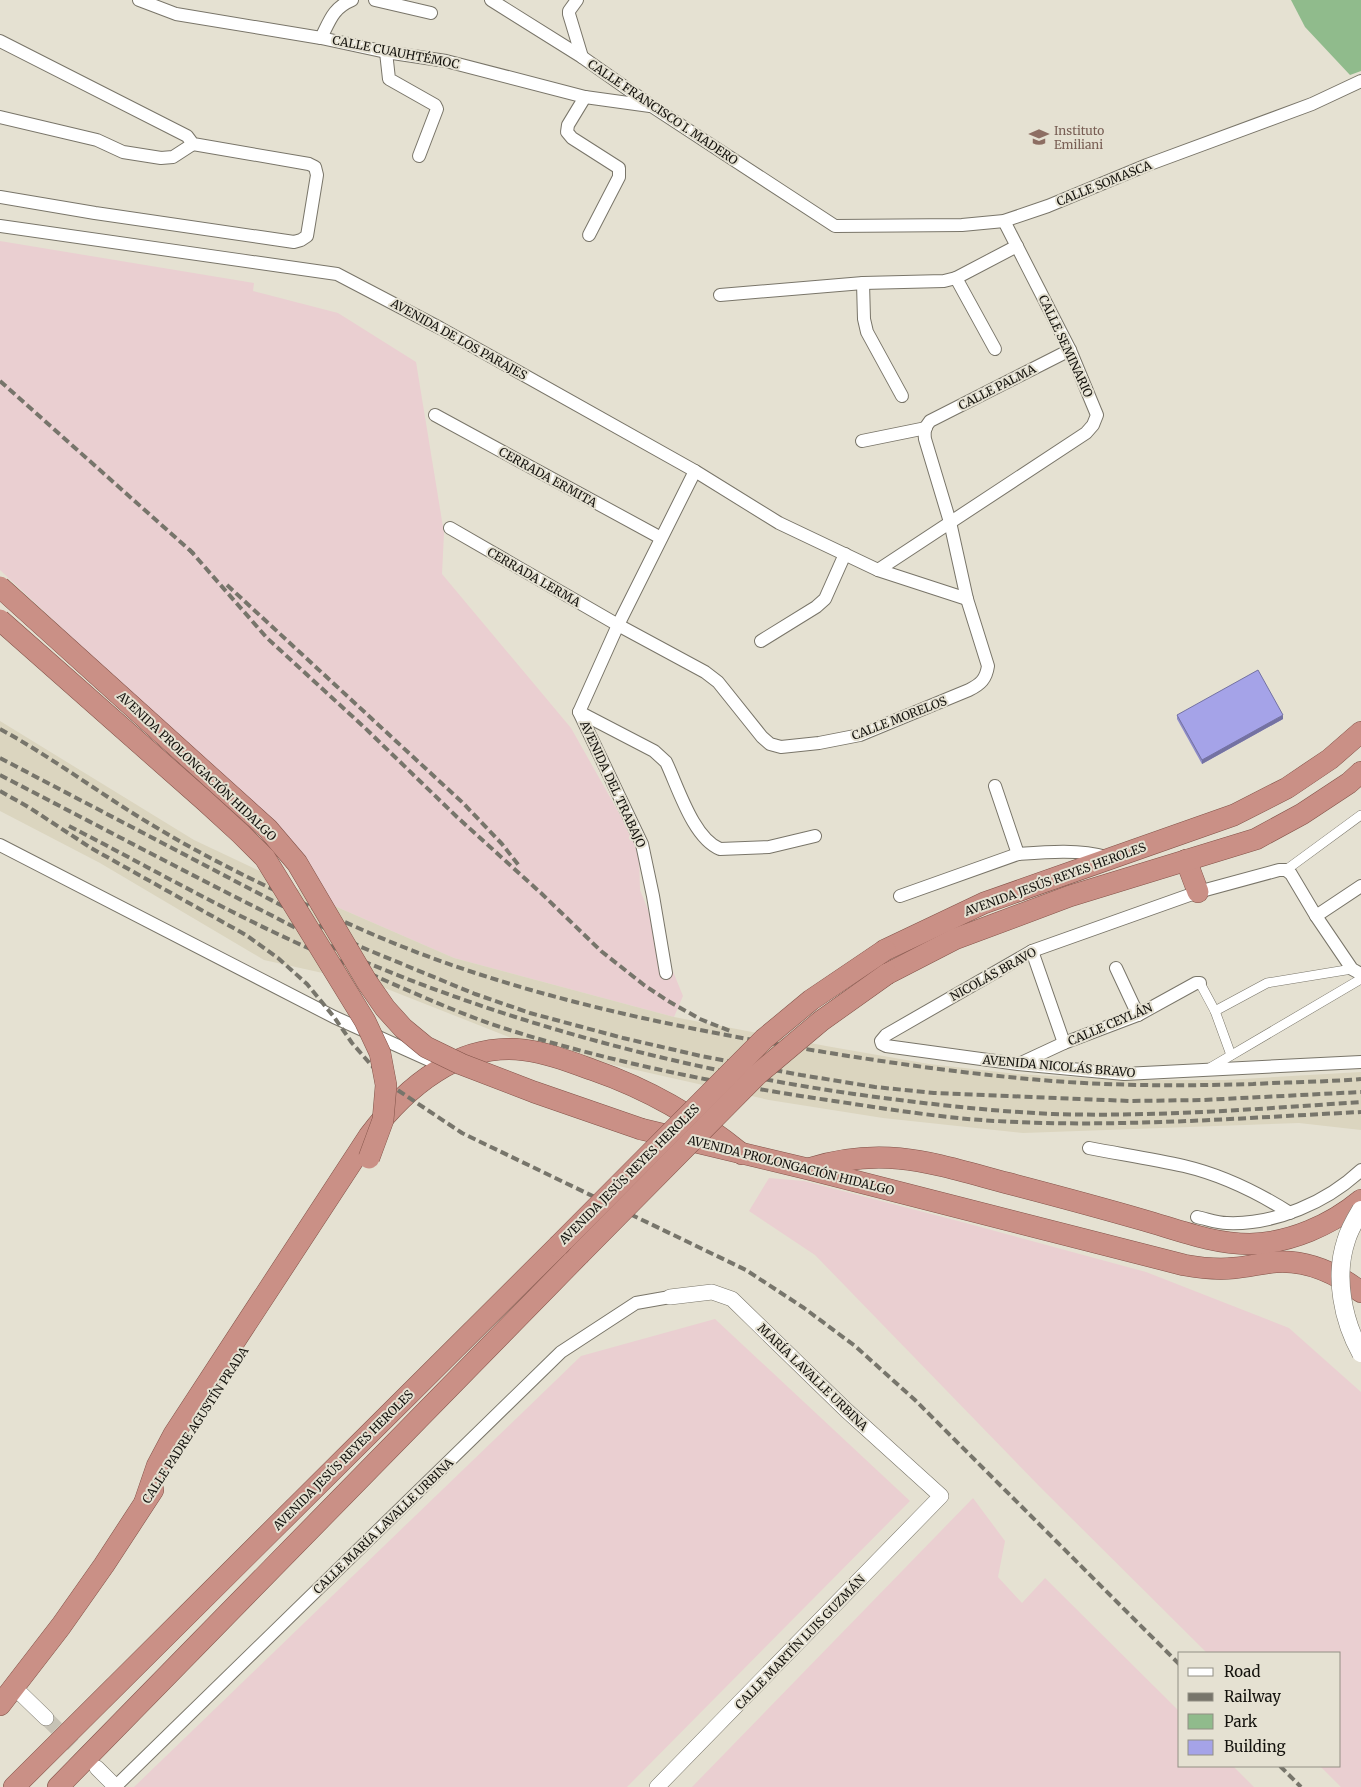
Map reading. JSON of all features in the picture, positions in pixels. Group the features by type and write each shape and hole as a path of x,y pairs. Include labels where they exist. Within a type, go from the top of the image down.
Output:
{"highway":[{"name":"AVENIDA PROLONGACIÓN HIDALGO","path":"0,587 268,829 285,847 297,863 385,1008 403,1028 426,1047 461,1064 534,1092 641,1129 808,1169 1184,1265 1218,1269 1276,1262 1304,1264 1335,1275 1361,1292"},
{"name":"AVENIDA PROLONGACIÓN HIDALGO","path":"0,620 205,801 265,858 365,1021 380,1053 386,1085 383,1120 369,1158"},
{"name":"AVENIDA JESÚS REYES HEROLES","path":"14,1787 764,1039 811,1000 885,950 984,903 1234,815 1287,788 1330,759 1361,732"},
{"name":"AVENIDA JESÚS REYES HEROLES","path":"58,1787 758,1074 820,1021 887,974 955,939 1070,896 1256,839 1302,814 1361,772"},
{"path":"1186,860 1198,892"},
{"path":"145,1501 157,1466 174,1434 369,1136 396,1103 443,1066 468,1056 493,1050 523,1050 552,1056 615,1078 665,1100 703,1124 742,1154"},
{"path":"808,1169 848,1159 875,1157 909,1159 1100,1208 1202,1238 1250,1244 1267,1243 1300,1234 1330,1221 1361,1200"},
{"name":"CALLE PADRE AGUSTÍN PRADA","path":"0,1705 67,1618 369,1158"}],"main road":[{"path":"1361,1210 1346,1240 1341,1271 1346,1318 1361,1353"}],"street":[{"name":"CALLE CUAUHTÉMOC","path":"139,0 176,14 446,61 585,98 653,107"},
{"path":"321,38 340,5 352,0"},
{"path":"375,0 431,13"},
{"name":"CALLE FRANCISCO I. MADERO","path":"491,0 582,57 653,107 835,226"},
{"path":"509,0 514,14"},
{"path":"577,0 569,14 582,57"},
{"path":"0,41 187,136 193,144"},
{"path":"386,52 389,79 435,105 437,108 419,156"},
{"name":"CALLE SOMASCA","path":"835,226 962,225 1004,221 1048,206 1146,165 1312,104 1361,81"},
{"path":"585,98 568,125 567,132 572,138 619,168 619,177 589,235"},
{"path":"0,117 98,140 123,152 161,158 173,157 193,144 309,164 315,167 317,175 307,236 294,242 0,197"},
{"name":"CALLE SEMINARIO","path":"878,570 1086,433 1093,425 1097,415 1070,350 1004,221"},
{"name":"AVENIDA DE LOS PARAJES","path":"0,226 337,274 440,328 695,471 779,523 878,570"},
{"path":"720,295 863,283 944,281 956,278 1017,246"},
{"path":"956,278 995,349"},
{"path":"863,283 864,319 867,332 902,396"},
{"name":"CALLE PALMA","path":"926,428 930,421 1070,350"},
{"name":"CERRADA ERMITA","path":"435,415 661,538"},
{"path":"862,441 926,428 925,439 950,522 967,599"},
{"name":"AVENIDA DEL TRABAJO","path":"666,973 642,844 579,712 618,625 695,471"},
{"name":"CERRADA LERMA","path":"450,528 618,625"},
{"path":"761,641 816,607 825,599 845,554"},
{"path":"878,570 967,599"},
{"name":"CALLE MORELOS","path":"618,625 705,672 718,682 762,737 770,744 781,747 819,744 860,735 969,690 981,682 987,677 988,666 967,599"},
{"path":"579,712 662,756 692,818 706,840 713,846 720,849 769,847 815,836"},
{"path":"995,786 1018,854"},
{"path":"1215,1011 1267,983 1356,971 1316,916 1291,874 1286,870 1361,816"},
{"path":"0,845 334,1017 443,1066"},
{"path":"900,896 1018,854 1047,852 1087,854 1111,858"},
{"name":"NICOLÁS BRAVO","path":"881,1041 886,1035 1032,951 1198,892 1279,870 1286,870"},
{"path":"1316,916 1361,886"},
{"path":"1032,951 1064,1043"},
{"path":"1116,968 1138,1014"},
{"path":"1206,1070 1361,979"},
{"name":"CALLE CEYLÁN","path":"1018,1064 1064,1043 1138,1014 1196,983 1200,983"},
{"path":"1200,983 1215,1011 1230,1055"},
{"name":"AVENIDA NICOLÁS BRAVO","path":"881,1041 886,1046 1018,1064 1124,1074 1361,1062"},
{"path":"1089,1148 1185,1166 1238,1184 1263,1196 1290,1213"},
{"path":"1197,1217 1226,1223 1250,1222 1290,1213 1336,1190 1359,1174"},
{"name":"MARÍA LAVALLE URBINA","path":"670,1297 712,1292 732,1298 846,1410 941,1496"},
{"name":"CALLE MARÍA LAVALLE URBINA","path":"116,1787 561,1352 636,1303 670,1297"},
{"name":"CALLE MARTÍN LUIS GUZMÁN","path":"657,1787 941,1496"},
{"path":"14,1686 46,1718"},
{"path":"97,1768 116,1787"}],"shaded area":[{"path":"0,241 254,283 253,291 338,313 416,362 444,533 442,574 571,728 628,829 639,853 640,890 683,996 674,1017 454,958 323,901 287,840 0,570"},
{"path":"0,721 194,840 323,901 454,958 674,1017 929,1064 1017,1074 1126,1080 1225,1080 1361,1072 1361,1130 1299,1123 1023,1133 883,1118 769,1100 614,1065 514,1039 377,985 264,960 100,863 0,811"},
{"path":"769,1178 804,1181 1146,1272 1289,1328 1361,1392 1361,1787 1341,1787 1321,1767 1341,1767 1341,1652 1206,1652 1041,1488 815,1255 749,1211"},
{"path":"715,1319 910,1501 627,1787 134,1787 581,1356"},
{"path":"973,1498 1005,1541 998,1577 1022,1603 1045,1578 1178,1710 1178,1767 1234,1767 1254,1787 692,1787"}],"green space":[{"path":"1291,0 1361,0 1361,71 1350,75 1305,27"}],"building":[{"path":"1258,670 1283,715 1202,760 1177,715"}],"tunnel":[{"path":"46,1718 93,1764"}],"railway":[{"path":"0,381 194,554"},
{"path":"189,549 267,638 601,951 644,985 668,1001 700,1019 730,1031"},
{"path":"227,585 463,803 502,844 520,867"},
{"path":"0,729 164,832 263,884 412,951 509,984 559,998 709,1032 759,1041 905,1064 1015,1078 1102,1084 1177,1085 1361,1079"},
{"path":"0,758 361,947 475,994 530,1013 623,1038 701,1056 801,1075 875,1087 934,1093 1130,1101 1203,1100 1361,1092"},
{"path":"0,775 342,952 370,964 428,987 547,1027 669,1059 730,1073 854,1094 1028,1113 1092,1115 1169,1113 1361,1102"},
{"path":"0,791 30,808 91,848 246,935 278,958 307,984 352,1043 387,1083 462,1133 746,1270 804,1308 855,1346 915,1400 1178,1663"},
{"path":"69,826 268,930 444,1006 491,1024 533,1037 661,1070 747,1087 834,1101 976,1120 1041,1123 1133,1123 1361,1112"},
{"path":"1281,1767 1301,1787"}],"place":[{"name":"Instituto Emiliani","path":"1039,137"}]}
